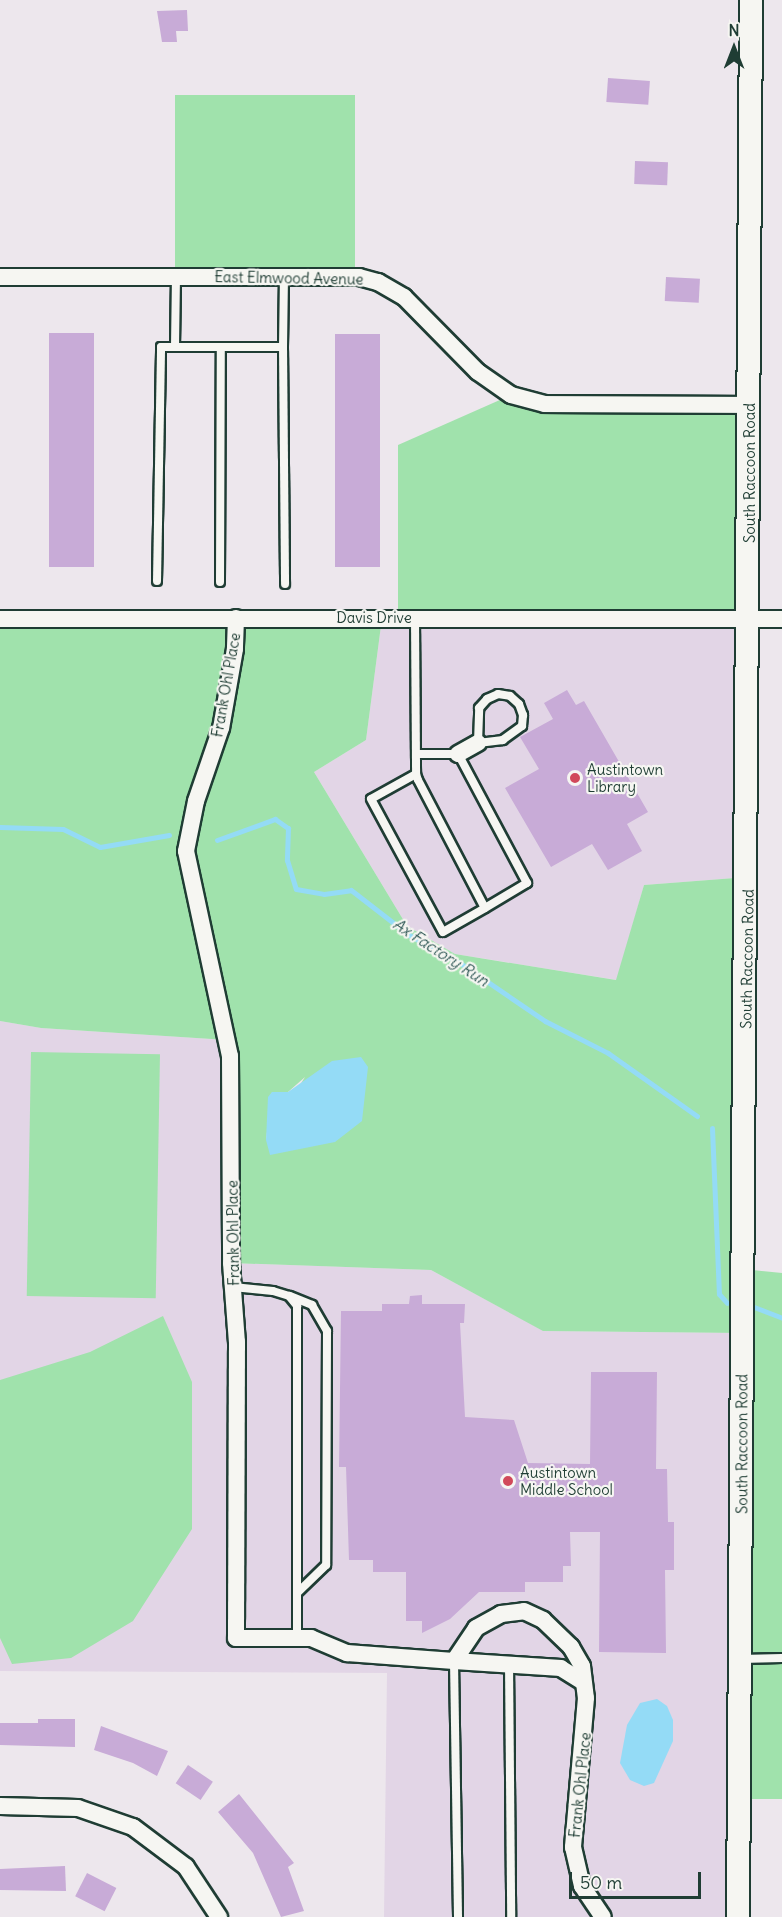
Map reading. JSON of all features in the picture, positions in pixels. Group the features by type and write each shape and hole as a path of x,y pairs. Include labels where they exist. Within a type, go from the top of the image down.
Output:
{"street":[{"name":"South Raccoon Road","path":"738,1917 749,620 751,0"},
{"name":"East Elmwood Avenue","path":"0,277 359,278 389,287 491,384 531,402 750,405"},
{"name":"Frank Ohl Place","path":"236,618 235,649 221,728 196,801 186,850 230,1056 233,1287 237,1342 236,1638 311,1638 347,1653 561,1668 583,1682"},
{"name":"Davis Drive","path":"0,619 782,619"},
{"path":"458,754 478,743"},
{"name":"Frank Ohl Place","path":"454,1661 476,1628 501,1614 524,1611 543,1620 571,1647 582,1666 586,1731 573,1847 582,1886 603,1917"},
{"path":"0,1806 78,1808 133,1827 186,1867 219,1917"}],"lane":[{"path":"176,276 176,346"},
{"path":"284,277 285,584"},
{"path":"157,581 161,346 283,347"},
{"path":"220,582 221,347"},
{"path":"415,618 416,774 485,908"},
{"path":"498,694 510,696 519,704 523,715 522,726 514,735 478,743 479,708 487,699 498,694"},
{"path":"416,774 371,799 443,932 527,883 458,754 417,754"},
{"path":"233,1287 289,1296 312,1305 327,1331 326,1565 297,1593"},
{"path":"289,1296 297,1306 299,1324 297,1637"},
{"path":"741,1659 782,1658"},
{"path":"454,1661 458,1917"},
{"path":"509,1663 511,1917"}],"shaded area":[{"path":"382,618 749,620 748,877 644,885 617,980 455,954 407,926 314,772 366,740"},
{"path":"0,1021 41,1028 227,1040 231,1263 431,1270 544,1331 742,1333 738,1917 384,1917 387,1673 0,1671"}],"green space":[{"path":"175,95 355,95 355,276 175,276"},
{"path":"511,395 750,405 749,620 398,618 398,445"},
{"path":"382,618 366,740 314,772 407,926 455,954 616,980 644,885 748,877 743,1269 782,1273 782,1799 741,1799 742,1333 543,1331 431,1270 231,1263 227,1040 41,1028 0,1021 0,619","holes":["305,1077 266,1140 272,1092 288,1092"]},
{"path":"31,1052 160,1054 156,1298 27,1296"},
{"path":"163,1316 192,1382 192,1529 133,1621 71,1658 12,1664 0,1638 0,1380 90,1352"}],"water":[{"path":"361,1057 368,1067 362,1121 335,1142 270,1155 266,1140 268,1097 272,1092 288,1092 332,1061"},
{"path":"657,1699 667,1706 673,1720 673,1741 654,1783 644,1786 630,1780 620,1763 627,1725 640,1703"}],"building":[{"path":"187,10 188,31 176,31 177,42 162,42 157,11"},
{"path":"608,78 650,81 648,105 606,102"},
{"path":"635,161 668,162 667,185 634,184"},
{"path":"666,277 700,279 699,303 665,301"},
{"path":"49,333 94,333 94,567 49,567"},
{"path":"335,334 380,334 380,567 335,567"},
{"name":"Austintown Library","path":"567,690 576,705 584,701 648,812 627,824 642,851 608,870 592,844 551,867 505,788 539,769 520,737 553,719 544,703"},
{"name":"Austintown Middle School","path":"422,1295 422,1304 465,1304 464,1323 460,1323 465,1417 514,1420 528,1463 590,1464 591,1372 657,1372 656,1469 667,1469 668,1522 674,1522 674,1570 665,1570 666,1653 599,1652 600,1532 570,1532 571,1566 563,1566 563,1582 525,1582 525,1592 479,1592 450,1619 422,1633 422,1621 406,1621 406,1572 373,1572 373,1560 349,1560 346,1467 339,1467 341,1311 382,1311 382,1304 409,1304 410,1296"},
{"path":"38,1719 75,1719 75,1747 0,1745 0,1723 38,1723"},
{"path":"101,1726 168,1751 157,1776 133,1763 94,1750"},
{"path":"188,1765 213,1782 201,1800 176,1783"},
{"path":"239,1794 294,1863 288,1867 304,1911 281,1917 253,1853 218,1812"},
{"path":"65,1866 66,1891 0,1890 0,1869"},
{"path":"87,1873 116,1888 105,1911 75,1896"}],"waterway":[{"name":"Ax Factory Run","path":"217,840 275,819 288,828 287,860 296,889 324,894 351,890 409,935 460,963 545,1021 608,1053 697,1116"},
{"name":"Ax Factory Run","path":"0,827 63,829 100,847 169,835"},
{"name":"Ax Factory Run","path":"712,1128 719,1294 727,1303"},
{"name":"Ax Factory Run","path":"754,1307 782,1318"}],"place":[{"name":"Austintown Library","path":"575,778"},
{"name":"Austintown Middle School","path":"508,1481"}]}
